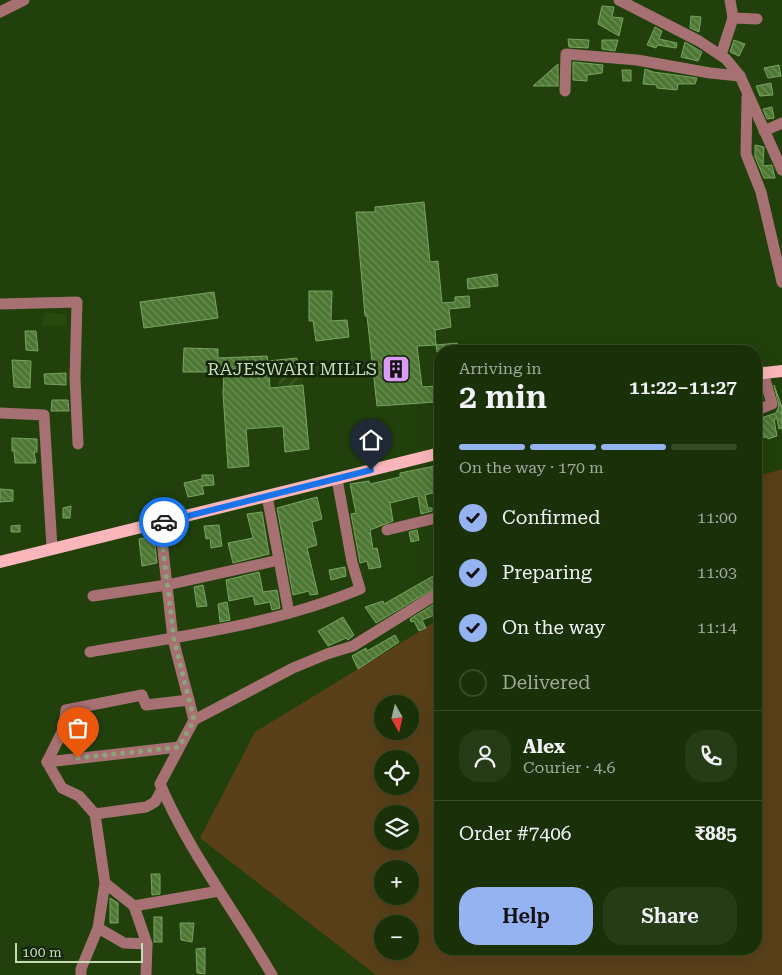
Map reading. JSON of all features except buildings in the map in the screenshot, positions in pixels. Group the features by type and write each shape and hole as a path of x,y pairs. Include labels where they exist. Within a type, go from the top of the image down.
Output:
{"main road":[{"path":"762,373 782,371"},
{"path":"0,562 52,548 160,524 434,455"}],"street":[{"path":"0,12 24,0"},
{"path":"619,0 699,41 721,55 740,76 782,170"},
{"path":"721,55 733,18 730,0"},
{"path":"733,18 757,19"},
{"path":"565,92 566,54 636,60 710,73 740,76"},
{"path":"747,91 746,154 761,192 782,282"},
{"path":"764,131 782,123"},
{"path":"0,304 76,302 75,378 78,444"},
{"path":"762,380 772,404 762,408"},
{"path":"0,413 44,415 52,548"},
{"path":"90,652 238,627 331,602 360,589 352,562 337,479"},
{"path":"267,496 289,613"},
{"path":"386,530 434,518"},
{"path":"160,524 174,639 194,720"},
{"path":"93,596 167,585 279,560"},
{"path":"272,975 171,810 160,784 194,720 293,668 353,646 434,596"},
{"path":"47,762 63,730 66,710 142,695 146,705 189,700"},
{"path":"47,762 179,747"},
{"path":"47,762 62,788 80,796 95,814 105,883 98,928 81,969 81,975"},
{"path":"95,814 146,807 155,802 162,789"},
{"path":"105,883 134,906 147,944 146,975"},
{"path":"134,906 219,891"},
{"path":"98,928 124,943 147,944"}],"shaded area":[{"path":"44,313 66,314 66,326 43,326"},
{"path":"302,373 303,384 279,387 278,375"},
{"path":"782,469 782,975 376,975 200,838 255,732 434,623 434,955 762,955 762,475"}],"way so far":[{"path":"78,758 179,747 194,720 174,639 160,524 164,522"}],"place":[{"name":"RAJESWARI MILLS","path":"396,369"}],"route":[{"path":"164,522 371,470"}]}
